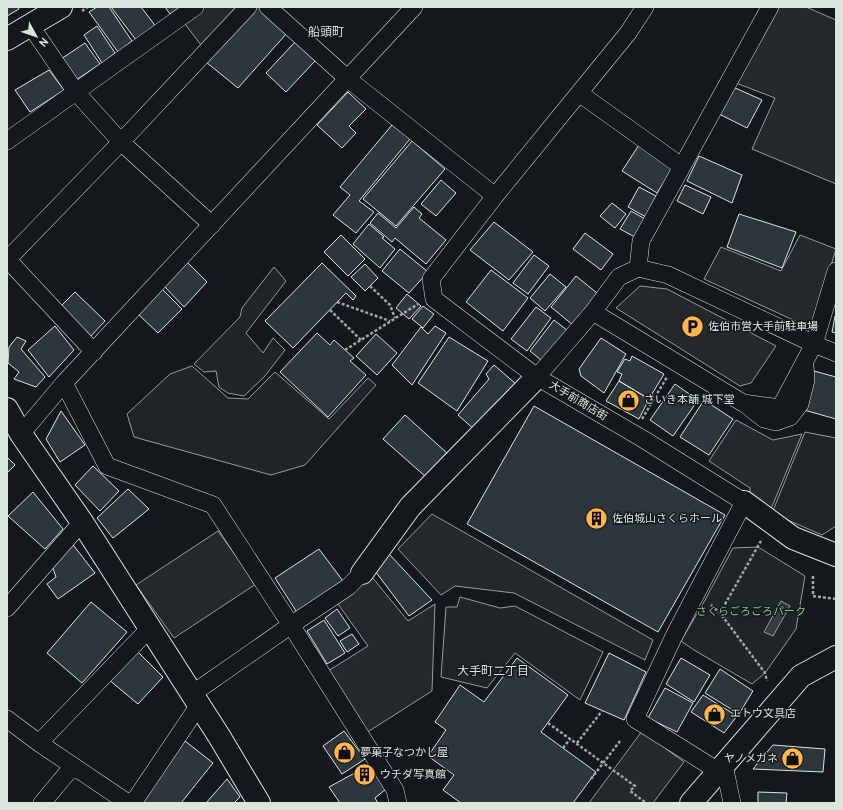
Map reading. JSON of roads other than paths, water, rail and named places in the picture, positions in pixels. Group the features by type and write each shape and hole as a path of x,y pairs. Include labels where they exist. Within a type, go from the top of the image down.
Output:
{"street":[{"path":"7,39 61,7"},
{"path":"7,141 195,7"},
{"path":"94,352 7,260 248,7"},
{"path":"268,7 348,78 495,196 628,33 645,7"},
{"path":"14,434 94,352 414,7"},
{"path":"638,268 641,242 681,166 770,7"},
{"path":"30,25 76,92 121,142 212,225"},
{"path":"579,93 681,166"},
{"name":"大手前商店街","path":"495,196 431,279 434,299 537,377 643,439 744,502 793,538 836,555"},
{"path":"133,803 195,699 291,624 348,587 362,573 410,507 537,377 593,312 618,277 638,268 668,275 836,353"},
{"path":"593,312 743,403 780,408 814,344 836,271"},
{"path":"64,383 106,466 213,505 291,624 395,790 398,803"},
{"path":"7,409 14,434 82,522 195,699 259,803"},
{"path":"732,803 721,768 635,719 674,636 744,502"},
{"path":"7,608 82,522"},
{"path":"39,743 150,628"},
{"path":"691,803 801,676 836,657"},
{"path":"7,719 39,743 128,803"},
{"path":"42,803 73,766"}],"place":[{"name":"佐伯市営大手前駐車場","path":"693,327"},
{"name":"さいき本舗 城下堂","path":"628,400"},
{"name":"佐伯城山さくらホール","path":"596,519"},
{"name":"エトウ文具店","path":"714,714"},
{"name":"夢菓子なつかし屋","path":"344,753"},
{"name":"ヤノメガネ","path":"793,759"},
{"name":"ウチダ写真館","path":"365,775"}],"district":[{"name":"船頭町","path":"326,33"},
{"name":"大手町二丁目","path":"493,672"}],"park label":[{"name":"さくらごろごろパーク","path":"751,612"}]}
